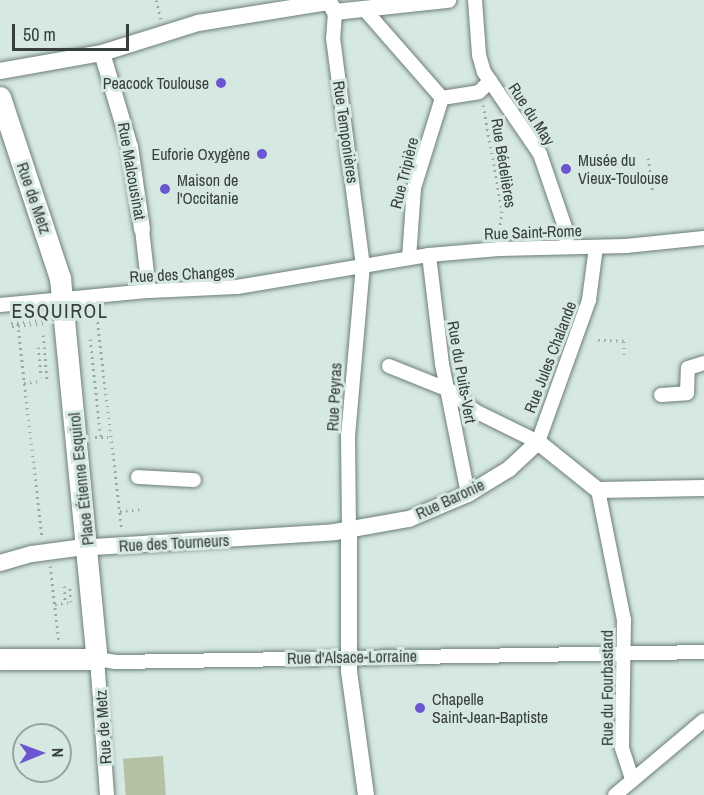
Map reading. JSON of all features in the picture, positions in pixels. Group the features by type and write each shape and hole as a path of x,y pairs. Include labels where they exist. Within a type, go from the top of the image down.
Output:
{"street":[{"path":"0,71 102,53 198,23 331,4 365,10 448,0"},
{"name":"Rue du May","path":"475,0 479,55 490,81 540,154 566,231 567,247"},
{"name":"Rue Temponières","path":"331,4 333,38 363,265"},
{"path":"365,10 442,98 479,92 490,81"},
{"name":"Rue Malcousinat","path":"102,53 130,147 150,291"},
{"name":"Rue de Metz","path":"0,97 54,257 63,300"},
{"name":"Rue Tripière","path":"409,258 414,188 442,98"},
{"name":"Rue Saint-Rome","path":"363,265 429,255 597,247 704,238"},
{"name":"Rue Jules Chalande","path":"538,442 589,300 597,247"},
{"name":"Rue du Puits-Vert","path":"429,255 435,321 468,494"},
{"name":"Rue des Changes","path":"0,305 150,291 237,287 363,265"},
{"name":"Rue Peyras","path":"349,531 349,423 363,265"},
{"name":"Place Étienne Esquirol","path":"63,300 98,659"},
{"path":"661,394 687,393 688,368 704,363"},
{"path":"389,366 449,390 475,411 538,442 598,490 704,488"},
{"name":"Rue Baronie","path":"349,531 409,519 468,494 509,469 538,442"},
{"path":"138,477 194,480"},
{"name":"Rue du Fourbastard","path":"598,490 624,621 622,748 632,779"},
{"path":"349,531 349,656 366,795"},
{"name":"Rue des Tourneurs","path":"0,563 46,552 88,548 349,531"},
{"name":"Rue d'Alsace-Lorraine","path":"0,659 98,659 116,662 349,656 704,652"},
{"name":"Rue de Metz","path":"98,659 107,795"},
{"path":"615,795 704,720"}],"path":[{"path":"156,0 163,27"},
{"name":"Rue Bédelières","path":"479,92 502,211 499,239"},
{"path":"648,158 653,194"},
{"name":"Place Étienne Esquirol","path":"94,297 124,547"},
{"path":"15,304 59,645"},
{"path":"17,321 11,323 52,321"},
{"path":"98,326 104,325"},
{"path":"99,334 105,333"},
{"path":"43,335 47,380"},
{"name":"Place Étienne Esquirol","path":"90,339 101,438"},
{"path":"598,340 624,341 624,357"},
{"path":"24,382 41,379 38,347"},
{"path":"88,376 104,374"},
{"name":"Place Étienne Esquirol","path":"95,436 111,437"},
{"path":"120,511 140,509"},
{"path":"64,585 65,602"},
{"path":"55,604 71,602 70,587"}],"green space":[{"path":"163,756 166,795 126,795 123,759"}],"place":[{"name":"Peacock Toulouse","path":"221,83"},
{"name":"Euforie Oxygène","path":"262,154"},
{"name":"Musée du Vieux-Toulouse","path":"566,169"},
{"name":"Maison de l'Occitanie","path":"165,189"},
{"name":"Chapelle Saint-Jean-Baptiste","path":"420,708"}],"district":[{"name":"ESQUIROL","path":"60,310"}]}
